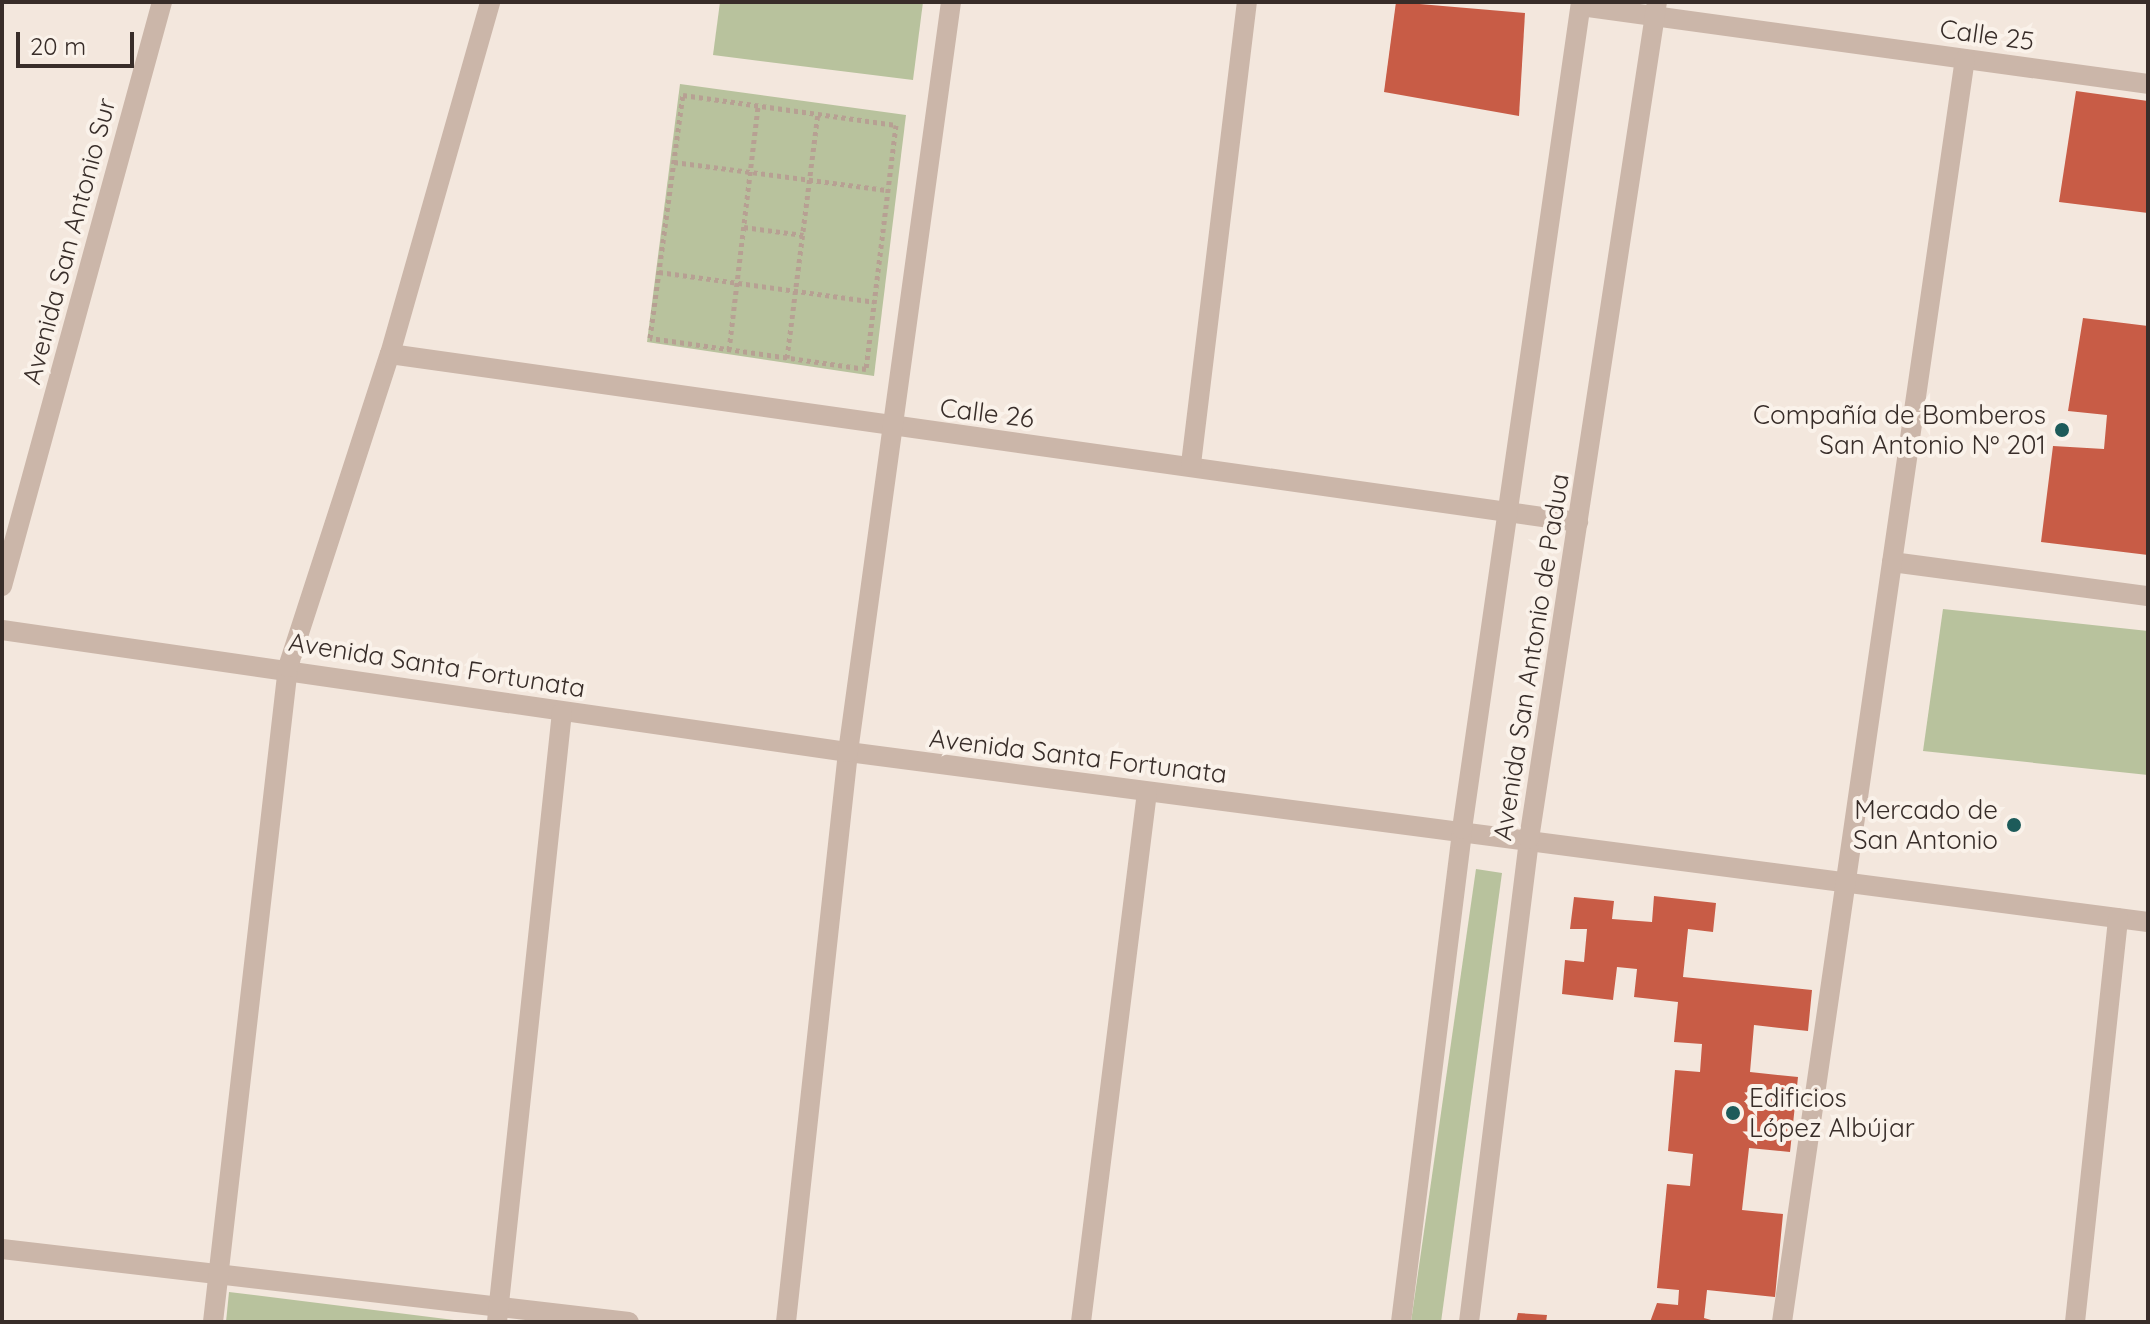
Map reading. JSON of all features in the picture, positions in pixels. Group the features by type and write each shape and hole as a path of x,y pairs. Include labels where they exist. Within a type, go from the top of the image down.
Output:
{"street":[{"name":"Avenida San Antonio Sur","path":"2,586 162,2"},
{"path":"213,1322 288,667 390,354 490,2"},
{"path":"786,1322 848,752 951,2"},
{"path":"1191,464 1247,2"},
{"name":"Calle 25","path":"1581,4 1656,8 1965,59 2148,84"},
{"name":"Avenida San Antonio de Padua","path":"1401,1322 1462,829 1581,4"},
{"name":"Avenida San Antonio de Padua","path":"1469,1322 1529,839 1656,8"},
{"path":"1782,1322 1840,883 1892,562 1965,59"},
{"name":"Calle 26","path":"390,354 893,427 1191,464 1578,522"},
{"path":"1892,562 2148,596"},
{"name":"Avenida Santa Fortunata","path":"2,630 288,667 562,712 848,752 1147,792 1462,829 1840,883 2148,922"},
{"path":"498,1315 562,712"},
{"path":"1081,1322 1147,792"},
{"path":"2075,1322 2118,918"},
{"path":"2,1249 498,1315 629,1322"}],"path":[{"path":"683,95 758,105 896,125 866,369 650,338 683,95"},
{"path":"729,350 758,105"},
{"path":"787,358 818,114"},
{"path":"674,162 888,190"},
{"path":"744,227 803,235"},
{"path":"659,272 874,302"}],"green space":[{"path":"720,2 923,2 913,80 713,55"},
{"path":"680,84 906,115 874,376 647,342"},
{"path":"1943,609 2148,631 2148,775 1923,751"},
{"path":"1476,869 1502,873 1441,1322 1411,1322"},
{"path":"229,1292 470,1322 226,1322"}],"building":[{"path":"1396,2 1525,13 1519,116 1384,92"},
{"path":"2076,91 2148,101 2148,213 2059,202"},
{"path":"2083,318 2148,326 2148,555 2041,542 2053,446 2104,449 2107,415 2068,411"},
{"name":"Edificios López Albújar","path":"1654,896 1716,903 1713,932 1688,929 1683,977 1812,990 1808,1031 1754,1025 1750,1072 1798,1077 1790,1152 1749,1148 1742,1210 1783,1214 1775,1297 1707,1290 1704,1318 1718,1322 1650,1322 1657,1303 1678,1305 1679,1290 1657,1288 1667,1184 1690,1186 1693,1154 1668,1151 1675,1070 1700,1072 1702,1044 1674,1042 1678,1002 1634,997 1637,969 1617,967 1613,1000 1562,994 1565,960 1584,962 1587,929 1570,929 1574,897 1614,901 1612,919 1652,922"},
{"path":"1518,1313 1547,1315 1546,1322 1516,1322"}],"place":[{"name":"Compañía de Bomberos San Antonio Nº 201","path":"2062,430"},
{"name":"Mercado de San Antonio","path":"2014,825"},
{"name":"Edificios López Albújar","path":"1733,1113"}]}
